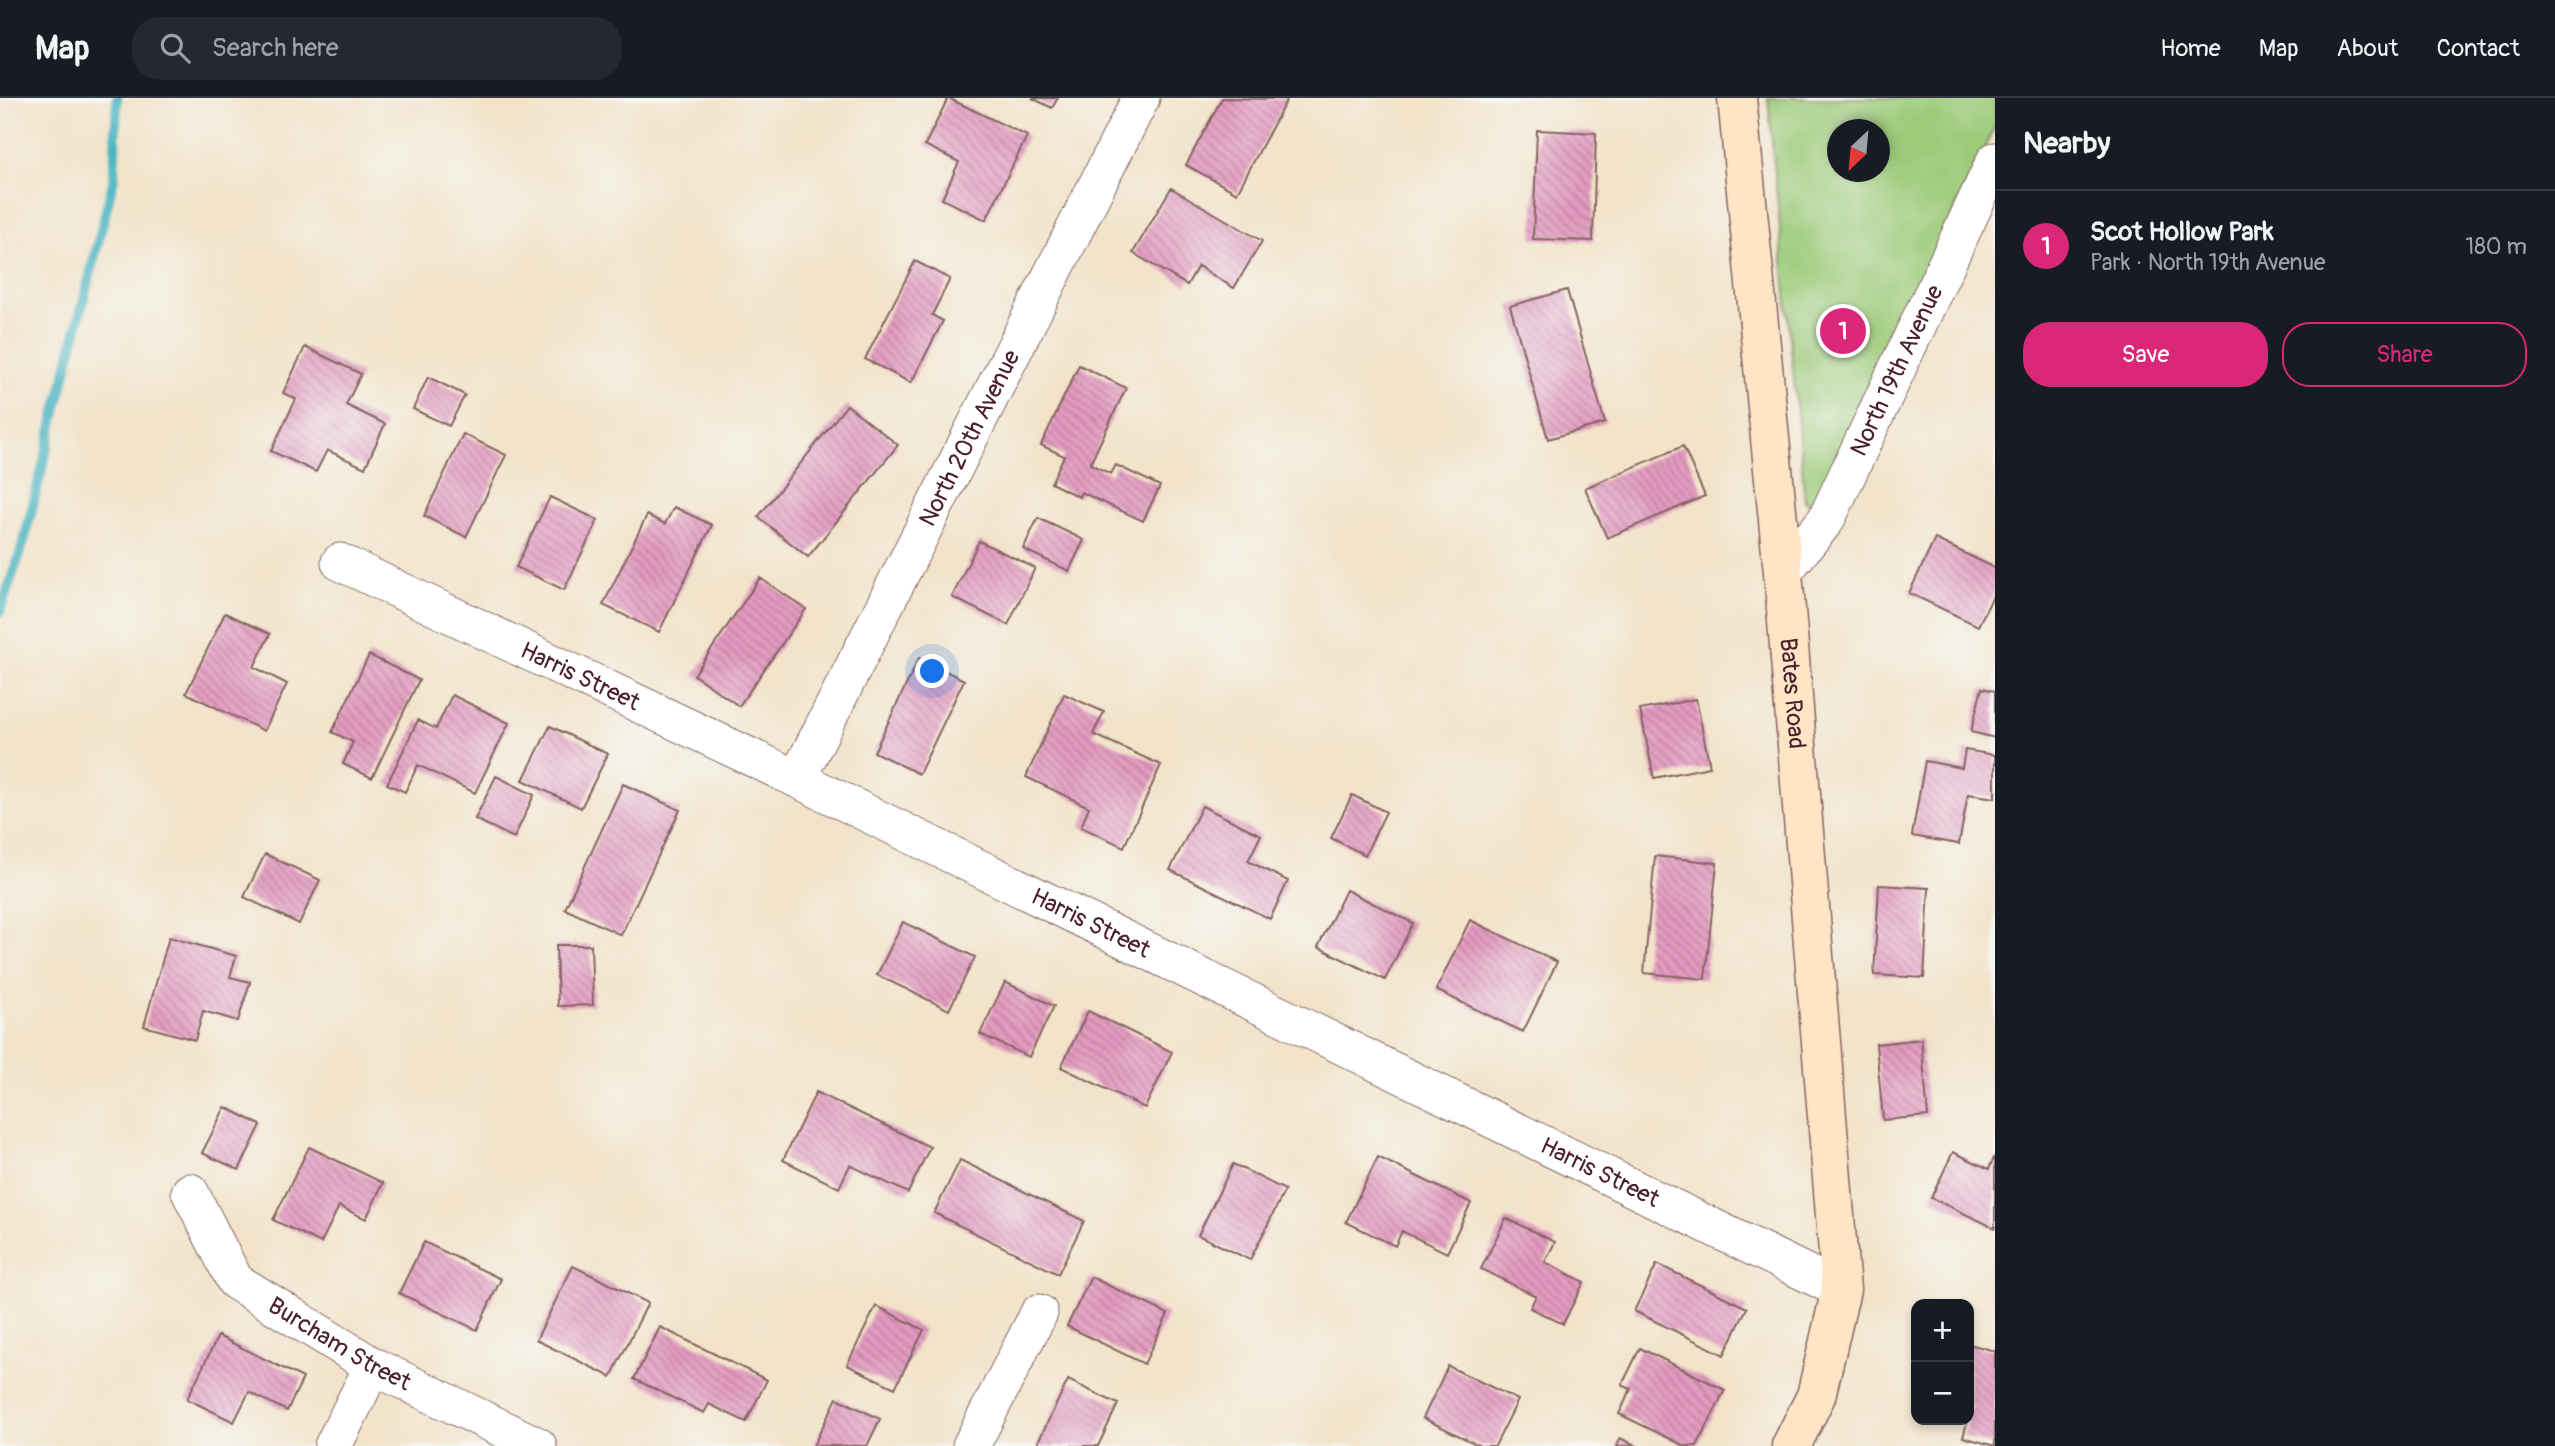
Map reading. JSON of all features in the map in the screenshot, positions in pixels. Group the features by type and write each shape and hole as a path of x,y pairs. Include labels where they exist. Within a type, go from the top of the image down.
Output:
{"street":[{"name":"North 20th Avenue","path":"797,779 1142,98"},
{"name":"Bates Road","path":"1737,98 1783,572 1841,1290 1816,1396 1791,1446"},
{"name":"North 19th Avenue","path":"1783,572 1826,520 1995,161"},
{"name":"Harris Street","path":"340,562 797,779 1841,1290"},
{"name":"Burcham Street","path":"190,1192 235,1281 373,1366 538,1446"},
{"path":"971,1446 1039,1313"},
{"path":"333,1446 373,1366"}],"green space":[{"path":"1768,98 1995,98 1995,126 1820,491 1814,500 1808,503 1805,501"}],"building":[{"path":"948,98 1027,136 986,220 942,199 959,162 925,145"},
{"path":"1032,98 1058,98 1052,108"},
{"path":"1222,98 1287,99 1237,193 1186,165"},
{"path":"1537,130 1596,133 1593,241 1533,239"},
{"path":"1171,188 1262,241 1234,288 1198,266 1187,285 1133,253"},
{"path":"915,261 950,279 932,315 943,321 911,383 865,359"},
{"path":"1567,290 1605,423 1548,439 1510,306"},
{"path":"305,347 361,374 346,405 385,424 365,468 327,450 316,472 271,451 296,399 283,393"},
{"path":"1079,365 1126,388 1090,464 1111,474 1116,465 1160,486 1143,521 1081,492 1079,497 1051,483 1064,456 1041,445"},
{"path":"428,377 465,395 449,426 413,409"},
{"path":"847,405 898,445 808,557 758,517"},
{"path":"463,434 506,455 466,537 424,516"},
{"path":"1683,446 1705,496 1607,538 1585,488"},
{"path":"550,497 598,520 564,590 516,567"},
{"path":"674,507 712,525 659,632 603,605 647,515 665,524"},
{"path":"1038,518 1084,540 1069,571 1023,549"},
{"path":"1935,539 1995,568 1995,592 1978,626 1909,593"},
{"path":"979,541 1035,568 1008,625 952,597"},
{"path":"760,578 806,609 739,706 694,675"},
{"path":"225,613 270,634 254,667 287,684 264,731 186,693"},
{"path":"369,655 419,680 372,778 343,764 353,742 332,732"},
{"path":"919,658 964,680 919,774 874,752"},
{"path":"1982,688 1995,691 1995,738 1971,732"},
{"path":"1064,694 1104,712 1093,734 1161,765 1124,847 1081,827 1089,807 1026,777"},
{"path":"452,695 509,723 475,793 418,765 405,792 387,784 418,720 436,729"},
{"path":"1696,699 1710,767 1654,778 1640,710"},
{"path":"550,726 608,754 581,808 523,780"},
{"path":"1965,750 1995,755 1995,798 1968,794 1959,844 1912,836 1925,761 1962,768"},
{"path":"496,776 534,795 514,838 475,819"},
{"path":"623,784 680,810 621,935 565,909"},
{"path":"1352,795 1386,812 1365,855 1331,838"},
{"path":"1202,806 1261,835 1248,861 1288,881 1270,919 1170,870"},
{"path":"265,854 320,880 299,924 244,897"},
{"path":"1655,856 1717,863 1705,979 1644,973"},
{"path":"1879,885 1929,888 1924,978 1874,975"},
{"path":"1346,890 1413,923 1385,980 1318,947"},
{"path":"1470,920 1557,962 1523,1032 1436,990"},
{"path":"903,922 975,957 949,1010 877,975"},
{"path":"169,937 236,956 230,977 250,982 238,1021 203,1011 195,1040 144,1026"},
{"path":"556,945 591,945 593,1005 558,1006"},
{"path":"1005,982 1054,1006 1029,1057 980,1034"},
{"path":"1088,1011 1172,1052 1145,1108 1061,1067"},
{"path":"1921,1039 1928,1116 1883,1120 1876,1044"},
{"path":"816,1092 930,1147 908,1193 850,1165 839,1188 783,1160"},
{"path":"225,1107 261,1125 239,1170 202,1153"},
{"path":"309,1147 383,1183 366,1219 339,1206 321,1243 273,1220"},
{"path":"1953,1152 1989,1169 1995,1156 1995,1228 1931,1198"},
{"path":"1378,1157 1471,1203 1447,1253 1402,1231 1395,1246 1346,1222"},
{"path":"960,1160 1084,1221 1058,1274 934,1213"},
{"path":"1233,1164 1285,1190 1250,1260 1198,1235"},
{"path":"1506,1218 1555,1242 1545,1262 1584,1282 1563,1324 1530,1308 1536,1296 1481,1269"},
{"path":"424,1242 501,1279 477,1330 399,1293"},
{"path":"1657,1264 1747,1308 1724,1355 1634,1311"},
{"path":"573,1266 648,1303 611,1377 536,1340"},
{"path":"1091,1277 1168,1314 1144,1364 1067,1326"},
{"path":"876,1306 924,1330 895,1388 847,1365"},
{"path":"660,1327 767,1380 746,1422 709,1404 704,1413 634,1379"},
{"path":"218,1336 303,1378 287,1411 249,1392 234,1422 187,1399"},
{"path":"1974,1345 1995,1351 1995,1446 1963,1437 1966,1425 1974,1425"},
{"path":"1640,1348 1725,1390 1697,1446 1685,1446 1619,1414 1631,1389 1622,1385"},
{"path":"1448,1366 1518,1400 1495,1446 1480,1446 1423,1418"},
{"path":"1068,1380 1118,1404 1098,1446 1036,1446"},
{"path":"837,1398 880,1419 867,1446 813,1446"},
{"path":"1620,1438 1637,1446 1617,1446"}],"waterway":[{"path":"0,612 24,541 114,178 117,98"}],"place":[{"name":"Scot Hollow Park","path":"1843,331"}]}
